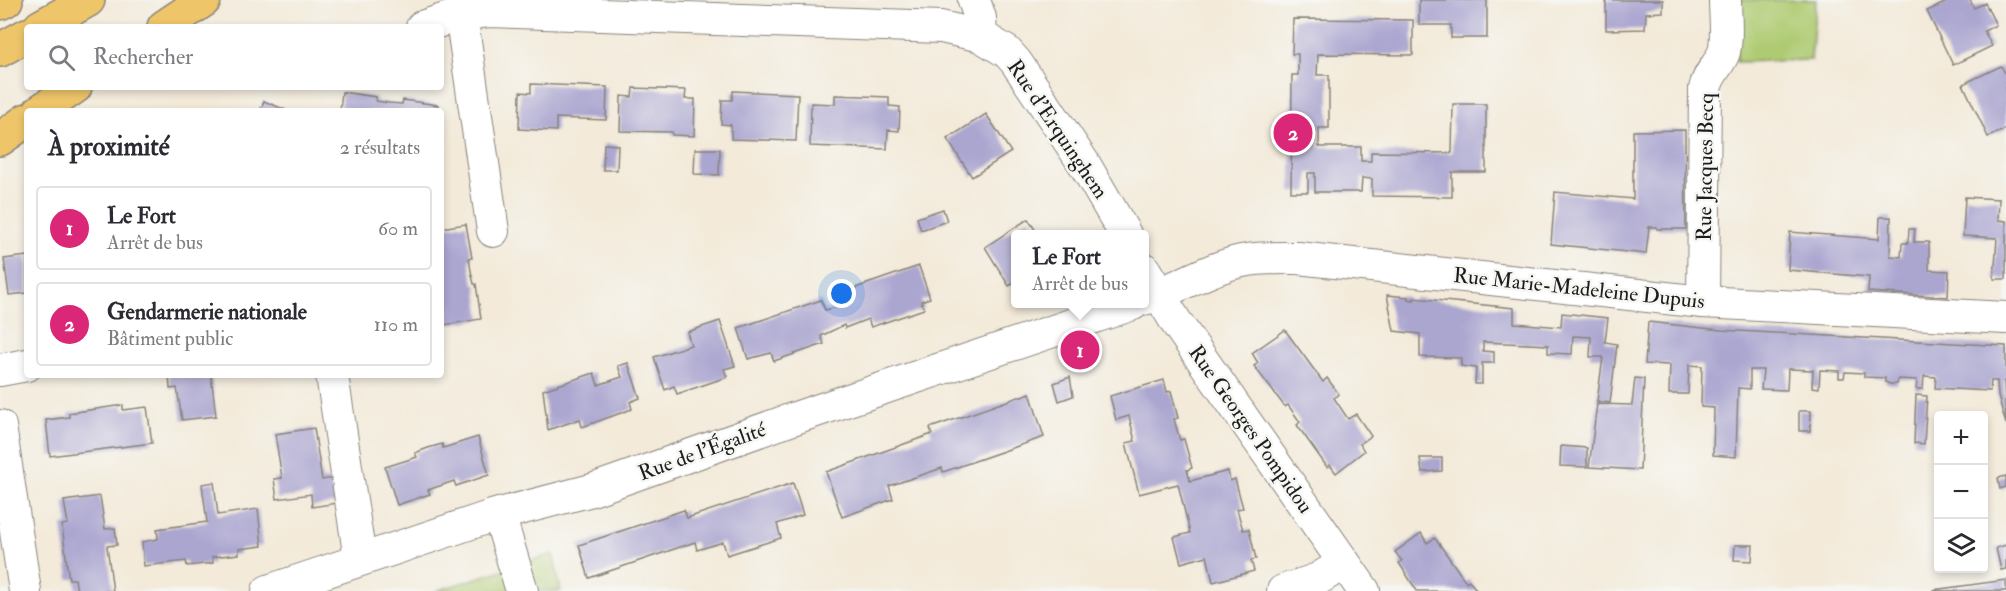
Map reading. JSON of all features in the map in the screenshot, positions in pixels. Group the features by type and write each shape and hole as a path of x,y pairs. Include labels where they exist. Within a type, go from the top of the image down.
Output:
{"highway":[{"path":"0,3 6,0"},
{"path":"45,24 88,0"},
{"path":"168,24 204,0"},
{"path":"0,50 24,36"},
{"path":"44,108 71,90"},
{"path":"0,139 24,122"}],"street":[{"path":"431,24 460,14 490,11 941,27 981,36 980,18 974,0"},
{"name":"Rue Jacques Becq","path":"1703,302 1705,89 1709,75 1724,52 1725,0"},
{"path":"460,14 493,231"},
{"name":"Rue d'Erquinghem","path":"981,36 1000,47 1016,62 1084,165 1123,230"},
{"name":"Rue Marie-Madeleine Dupuis","path":"1149,290 1228,264 1276,258 1703,302 2006,318"},
{"name":"Rue Georges Pompidou","path":"1149,295 1176,322 1364,591"},
{"name":"Rue de l'Égalité","path":"268,591 499,513 585,492 1098,308"},
{"path":"0,370 24,366"},
{"path":"332,378 360,559"},
{"path":"0,426 25,591"},
{"path":"499,513 522,591"},
{"path":"1283,591 1318,579 1344,563"}],"green space":[{"path":"1738,0 1816,0 1811,60 1736,62"},
{"path":"553,554 561,591 436,591"}],"building":[{"path":"1419,0 1487,0 1487,38 1451,38 1451,25 1419,25"},
{"path":"1606,0 1663,0 1663,12 1646,13 1645,29 1606,30"},
{"path":"1951,0 1970,0 1974,8 1985,3 1996,25 1984,31 1992,46 1953,65 1927,11"},
{"path":"1293,19 1413,20 1413,55 1318,54 1317,75 1329,75 1329,128 1319,128 1319,147 1361,147 1361,161 1371,161 1371,152 1452,153 1453,104 1486,104 1486,172 1452,172 1452,197 1372,196 1372,179 1362,178 1361,192 1315,192 1315,173 1308,173 1308,192 1291,192 1292,75 1298,75 1298,54 1292,54"},
{"path":"2001,66 2006,75 2006,129 1988,137 1963,84"},
{"path":"531,84 607,87 606,120 556,118 556,131 519,129 520,92 531,93"},
{"path":"633,88 686,90 685,99 695,99 694,136 672,135 672,132 620,131 621,96 632,97"},
{"path":"733,91 798,94 796,141 731,139 731,125 721,124 722,100 732,100"},
{"path":"342,92 376,97 376,101 389,103 402,104 403,100 438,105 438,108 340,108"},
{"path":"835,95 889,97 889,106 900,107 899,131 888,130 887,149 810,146 811,103 835,104"},
{"path":"264,101 281,108 261,108"},
{"path":"986,114 1011,152 972,177 947,139"},
{"path":"1685,130 1686,229 1649,227 1646,254 1551,244 1555,192 1633,199 1633,131"},
{"path":"604,144 618,145 617,170 603,170"},
{"path":"695,149 720,149 719,175 694,174"},
{"path":"1965,197 1999,199 1998,220 2006,221 2006,279 1994,279 1997,238 1963,236"},
{"path":"943,209 947,221 921,230 917,218"},
{"path":"1880,217 1891,217 1890,256 1901,257 1902,243 1908,243 1909,229 1915,229 1914,242 1929,242 1929,270 1949,271 1948,297 1868,292 1869,277 1788,270 1790,232 1879,239"},
{"path":"1028,219 1035,230 1011,230"},
{"path":"466,224 472,258 469,258 471,271 474,284 476,284 481,319 444,325 444,228"},
{"path":"1011,230 1011,285 1009,286 985,247"},
{"path":"24,256 24,293 9,295 4,259"},
{"path":"919,266 930,298 921,301 924,309 871,327 868,319 845,328 844,325 821,336 824,344 774,361 771,353 748,359 738,328 821,300 825,310 838,307 842,305 838,294"},
{"path":"1387,295 1408,297 1414,300 1414,298 1514,308 1514,323 1561,327 1562,313 1608,318 1605,342 1617,344 1610,403 1597,401 1603,357 1590,357 1591,337 1573,336 1572,354 1548,353 1548,345 1483,342 1483,351 1494,352 1494,363 1482,363 1482,384 1475,384 1476,368 1461,366 1461,358 1420,357 1420,334 1394,331"},
{"path":"720,321 735,366 724,369 727,377 677,394 674,386 665,390 654,357 691,345 687,332"},
{"path":"1648,322 1721,330 2006,346 2006,381 2004,381 2006,424 1998,396 1997,381 1991,381 1990,391 1935,388 1936,377 1924,376 1923,389 1916,389 1917,380 1898,379 1897,384 1890,384 1885,382 1885,378 1864,377 1864,373 1845,372 1844,378 1839,378 1839,371 1820,370 1819,388 1812,387 1813,370 1788,369 1787,390 1761,389 1763,370 1750,370 1750,389 1738,388 1736,457 1713,455 1714,408 1701,407 1702,366 1689,365 1688,394 1669,394 1670,365 1645,364"},
{"path":"1285,330 1323,382 1327,378 1339,394 1334,398 1348,419 1356,414 1371,436 1360,444 1364,451 1336,473 1330,465 1327,467 1297,425 1300,422 1288,405 1285,407 1254,366 1258,363 1252,353"},
{"path":"628,363 640,398 630,402 632,409 582,427 580,419 548,430 543,390 594,373 598,385 622,377 618,366"},
{"path":"1070,377 1073,396 1059,401 1054,383"},
{"path":"169,378 211,378 216,416 182,420 177,388 170,389"},
{"path":"1635,378 1644,379 1640,470 1589,467 1597,404 1632,405"},
{"path":"1164,380 1167,392 1171,391 1178,418 1174,419 1180,440 1184,439 1192,468 1187,470 1190,481 1228,471 1230,481 1235,479 1243,508 1237,509 1243,530 1249,529 1256,559 1251,560 1254,571 1213,582 1207,556 1181,563 1174,537 1190,533 1178,484 1139,494 1126,443 1135,441 1129,416 1116,420 1110,396"},
{"path":"1030,393 1044,437 943,472 942,468 889,486 893,499 842,517 826,472 932,434 930,428"},
{"path":"1916,395 1927,396 1924,444 1914,443"},
{"path":"123,405 123,410 147,407 152,443 50,456 46,420 69,417 69,413"},
{"path":"1799,411 1811,411 1810,431 1799,431"},
{"path":"314,428 322,480 340,477 344,502 312,507 311,494 277,499 274,479 282,478 275,434"},
{"path":"478,437 489,475 456,486 454,481 428,490 430,494 397,505 385,467 417,457 415,453 428,448 442,444 443,448"},
{"path":"1561,446 1587,448 1587,467 1560,466"},
{"path":"1420,458 1442,458 1442,471 1422,472"},
{"path":"2006,476 2006,487 2000,489 1998,478"},
{"path":"214,482 218,515 258,509 262,546 239,549 239,554 212,557 213,563 187,566 186,561 144,566 142,542 158,539 157,529 207,522 202,484"},
{"path":"793,483 803,515 777,524 781,538 727,555 723,542 697,550 695,542 589,578 579,545 684,510 687,518"},
{"path":"100,496 105,529 115,528 117,545 107,546 113,591 77,591 75,579 69,579 62,525 68,524 64,501"},
{"path":"1421,533 1427,543 1435,538 1466,582 1469,580 1477,591 1417,591 1399,563 1402,561 1395,552"},
{"path":"1735,545 1753,545 1752,561 1734,560"},
{"path":"2006,545 2006,569 2001,570 1996,548"},
{"path":"2006,580 2006,591 1933,591 1933,590"}],"place":[{"name":"Gendarmerie nationale","path":"1293,133"},
{"name":"Le Fort","path":"1080,350"}]}
